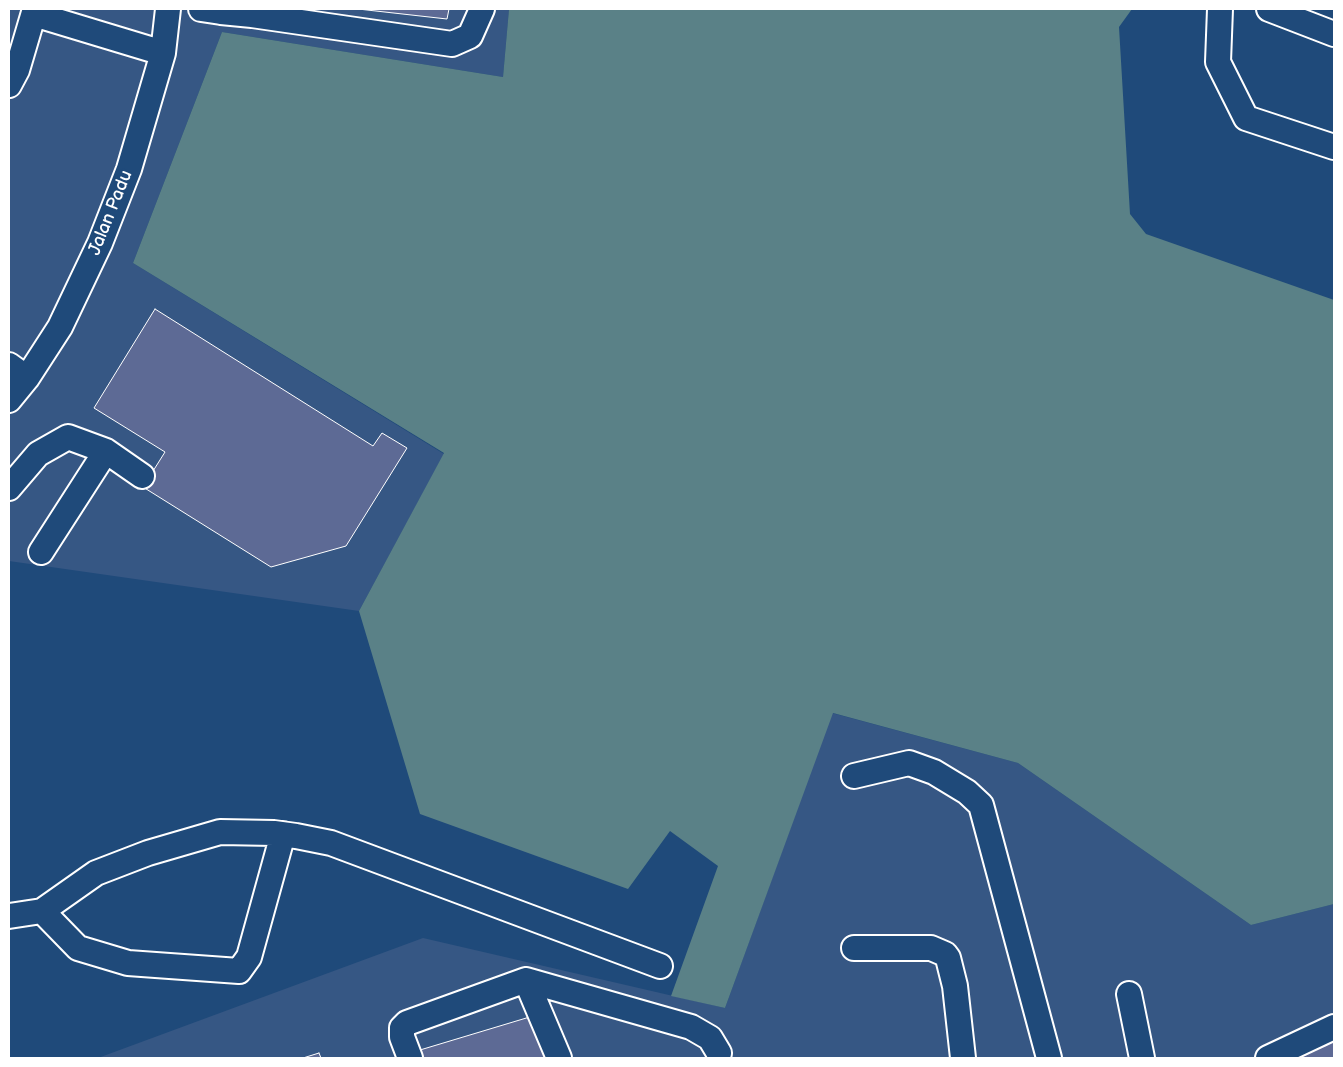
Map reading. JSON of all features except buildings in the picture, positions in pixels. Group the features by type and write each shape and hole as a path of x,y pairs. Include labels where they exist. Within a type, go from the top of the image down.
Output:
{"street":[{"path":"168,9 186,9"},
{"name":"Jalan Padu","path":"9,400 18,372 60,327 100,243 129,170 163,53 168,9"},
{"path":"215,10 452,44 470,36 482,9"},
{"path":"1220,9 1218,62 1246,118 1334,148"},
{"path":"1270,9 1334,34"},
{"path":"9,85 17,70 35,11 163,53"},
{"path":"9,488 38,454 68,437 106,451 142,476"},
{"path":"41,552 106,451"},
{"path":"854,776 909,763 934,772 967,792 981,805 1049,1058"},
{"path":"9,916 42,911 96,873 148,853 220,832 283,834 331,843 660,966"},
{"path":"42,911 78,948 128,963 239,971 249,957 283,834"},
{"path":"854,948 931,948 945,954 948,958 955,986 963,1058"},
{"path":"526,980 559,1058"},
{"path":"410,1058 402,1037 402,1028 407,1023 526,980 691,1027 710,1038 715,1057"},
{"path":"1129,994 1142,1058"},
{"path":"1268,1058 1334,1027"}],"shaded area":[{"path":"9,9 509,9 503,77 222,32 133,263 444,454 359,611 9,561"},
{"path":"832,713 1018,763 1251,925 1334,904 1334,1058 98,1058 423,938 725,1008"}],"green space":[{"path":"509,9 1132,9 1119,27 1130,214 1146,234 1334,300 1334,904 1251,925 1018,763 833,713 725,1008 671,996 718,866 670,831 628,889 420,814 359,611 444,453 133,263 222,32 503,77"}]}
